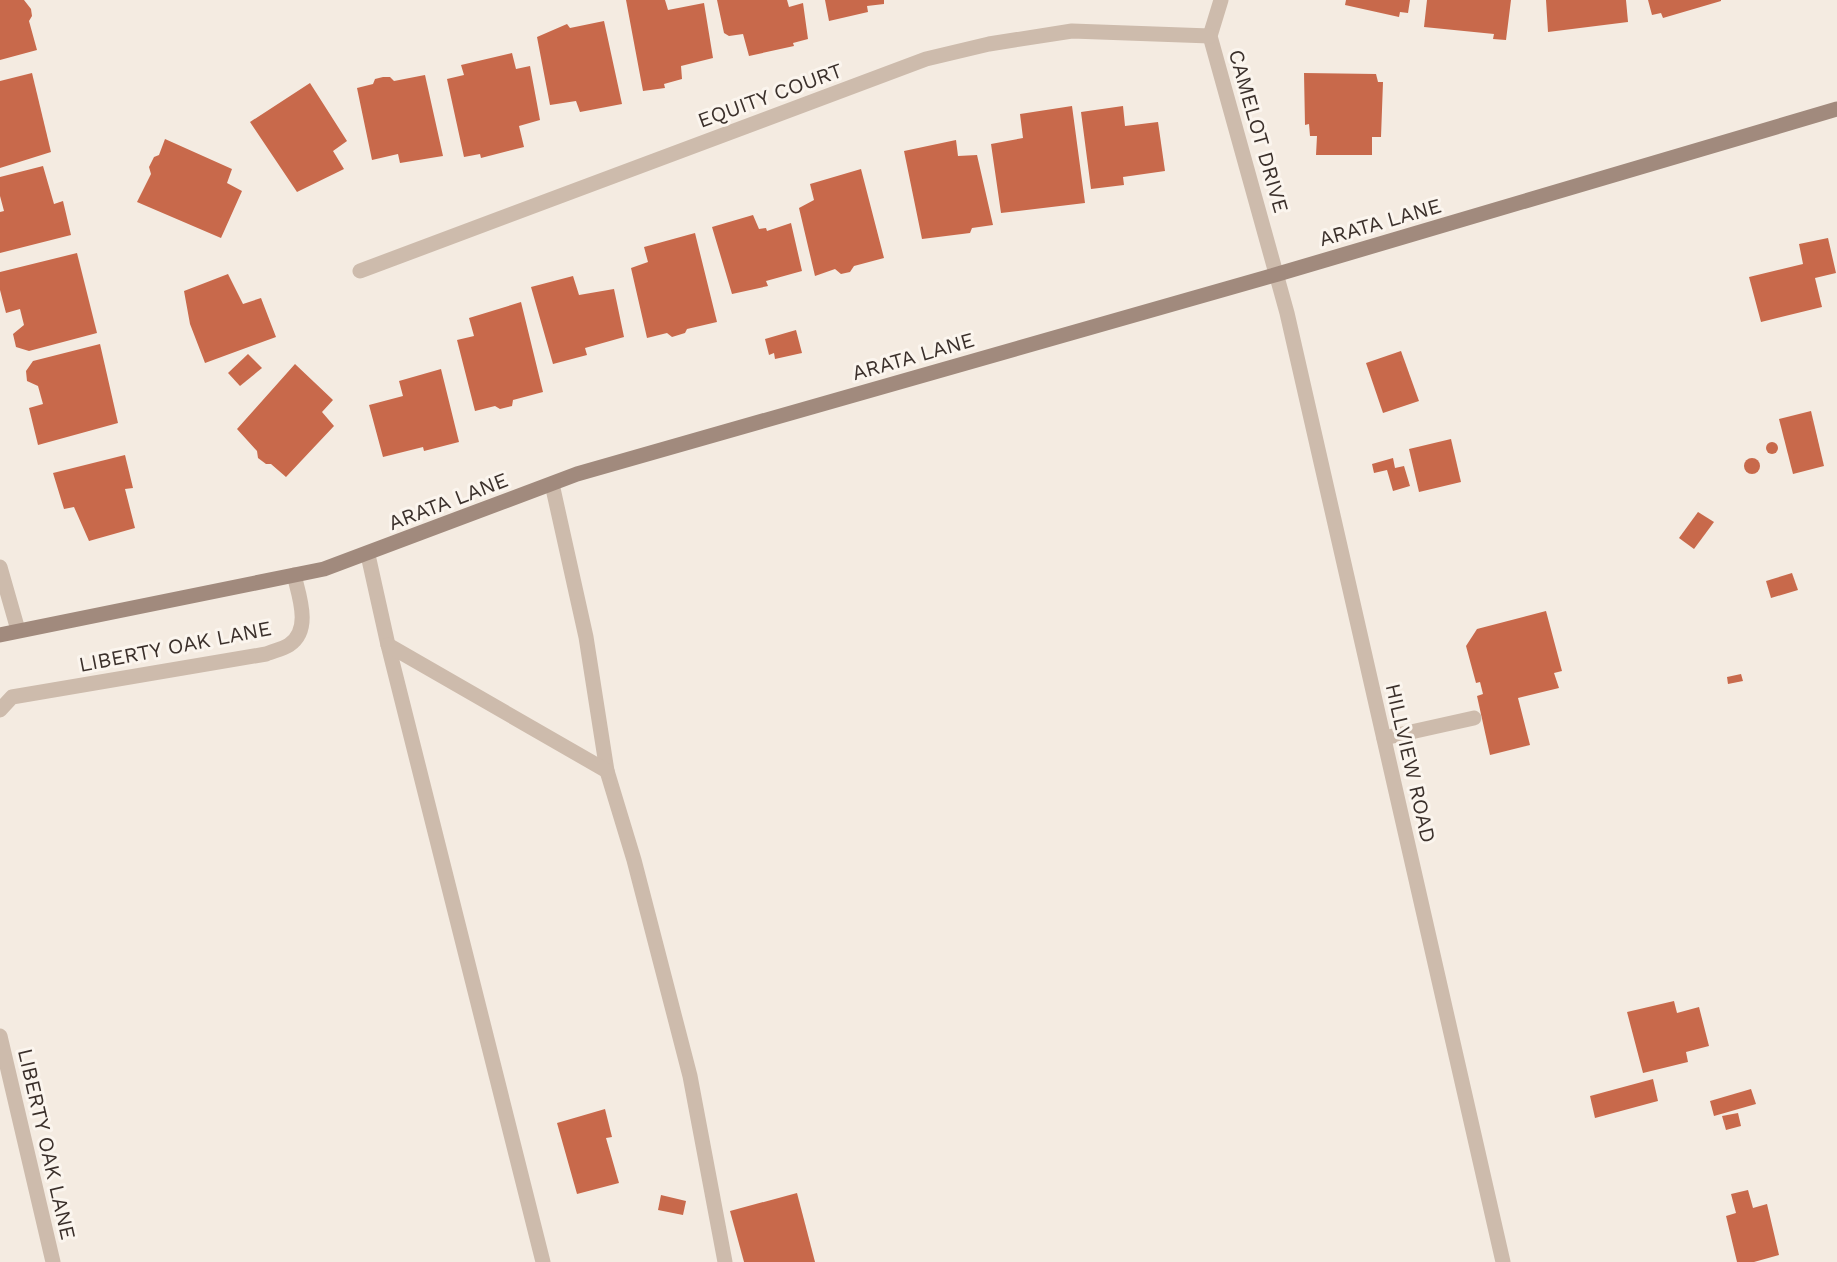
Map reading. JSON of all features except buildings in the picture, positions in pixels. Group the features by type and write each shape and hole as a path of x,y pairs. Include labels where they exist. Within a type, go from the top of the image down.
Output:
{"street":[{"name":"CAMELOT DRIVE","path":"1221,0 1210,36 1278,274"},
{"name":"EQUITY COURT","path":"360,271 926,59 989,44 1072,31 1210,36"},
{"name":"ARATA LANE","path":"0,635 324,569 368,555 588,471 1278,274 1837,109"},
{"name":"HILLVIEW ROAD","path":"1278,274 1503,1262"},
{"path":"552,484 586,636 607,771 634,860 690,1076 725,1262"},
{"path":"368,555 388,645 543,1262"},
{"path":"0,567 18,630"},
{"name":"LIBERTY OAK LANE","path":"0,710 12,697 267,654 290,645 301,630 302,612 294,575"},
{"path":"388,645 607,771"},
{"path":"1384,738 1474,718"},
{"name":"LIBERTY OAK LANE","path":"0,1036 53,1262"}]}
